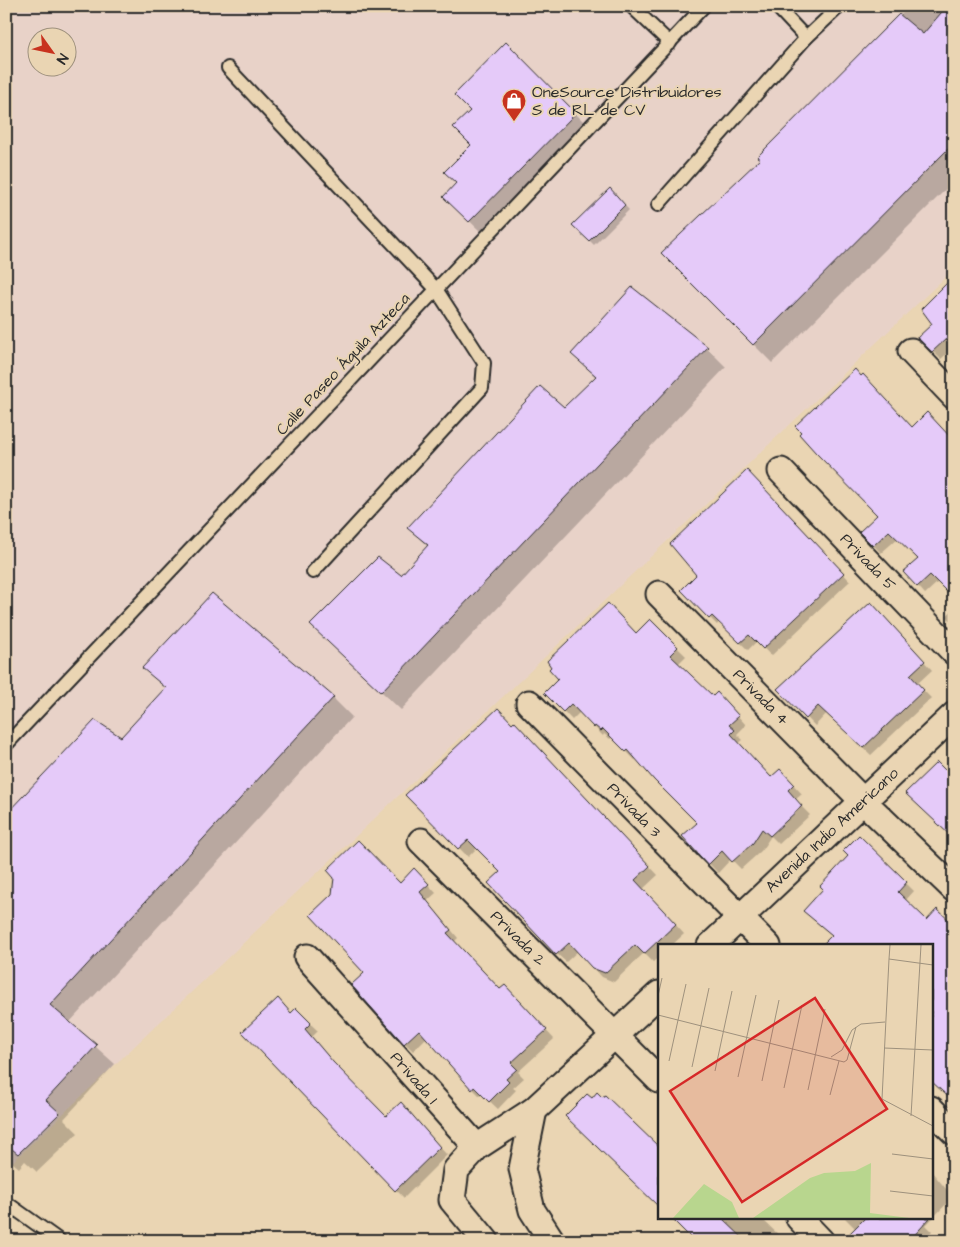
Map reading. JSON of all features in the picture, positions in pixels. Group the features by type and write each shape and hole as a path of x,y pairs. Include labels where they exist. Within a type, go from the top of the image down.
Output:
{"street":[{"path":"911,351 954,396"},
{"name":"Privada 5","path":"781,471 954,652"},
{"name":"Privada 4","path":"659,594 863,801 954,889"},
{"name":"Privada 3","path":"529,703 766,944"},
{"name":"Avenida Indio Americano","path":"712,944 954,715"},
{"name":"Privada 2","path":"422,841 658,1079"},
{"name":"Privada 1","path":"307,957 477,1147"},
{"path":"486,1241 452,1200 456,1170 477,1147 534,1110 658,995"},
{"path":"534,1110 522,1169 532,1210 552,1241"},
{"path":"932,1110 954,1132"},
{"path":"801,1220 821,1241"}],"lane":[{"path":"631,6 670,43"},
{"name":"Calle Paseo Águila Azteca","path":"6,745 704,6"},
{"path":"776,6 806,38"},
{"path":"658,204 806,38 840,6"},
{"path":"228,68 436,290 484,363 482,388 313,572"},
{"path":"11,1206 60,1241"}],"shaded area":[{"path":"6,6 954,6 954,269 6,1168"}],"building":[{"path":"947,6 954,6 954,143 753,345 661,253 760,159 757,157 899,14 923,34"},
{"path":"506,42 576,113 469,222 443,197 456,183 444,172 471,145 453,127 470,111 454,95"},
{"path":"610,188 625,205 589,241 572,225"},
{"path":"954,276 954,347 946,339 932,352 917,338 932,324 921,309"},
{"path":"632,287 708,347 381,692 310,625 378,557 401,575 428,545 407,528 540,386 564,407 596,376 571,354"},
{"path":"855,369 861,376 863,374 912,427 927,412 954,441 954,599 930,575 917,587 903,572 918,559 889,531 873,546 859,532 877,515 816,453 799,434 801,432 795,426"},
{"path":"747,470 844,573 763,649 749,635 740,643 712,616 709,619 681,590 696,575 670,544"},
{"path":"212,593 334,697 50,1005 97,1045 46,1100 60,1113 18,1154 6,1144 6,814 95,720 121,737 166,688 142,668"},
{"path":"871,602 925,661 910,675 924,690 863,748 818,706 806,719 777,689"},
{"path":"608,603 636,633 650,619 678,647 670,655 713,696 717,692 739,716 729,725 735,730 731,734 771,777 780,769 794,784 788,790 802,806 770,836 762,829 753,843 732,862 722,851 708,865 682,836 697,823 654,780 628,750 626,752 603,729 601,731 595,726 594,728 571,704 563,712 544,693 558,679 549,669 551,667 547,661"},
{"path":"498,708 512,723 514,721 650,866 635,880 676,924 644,954 635,945 605,973 592,968 569,943 556,955 488,883 500,872 468,840 458,849 405,795"},
{"path":"937,762 954,779 954,839 905,793"},
{"path":"859,835 907,882 898,892 927,920 937,909 954,925 954,1102 932,1082 932,944 823,944 832,935 803,911 823,889 820,886 848,856 843,851"},
{"path":"358,840 400,883 414,868 429,884 420,892 451,930 447,933 500,989 505,985 547,1030 511,1063 517,1069 506,1079 509,1082 489,1102 474,1087 472,1090 419,1030 404,1044 351,985 364,973 310,915 332,894 334,878 327,870"},
{"path":"278,998 291,1013 296,1008 311,1023 305,1029 333,1062 386,1116 401,1102 440,1147 395,1191 242,1032"},
{"path":"597,1092 602,1097 605,1095 658,1146 658,1206 565,1116 587,1094 592,1098"},
{"path":"673,1220 724,1220 746,1241 694,1241"},
{"path":"863,1220 928,1220 909,1241 842,1241"}],"place":[{"name":"OneSource Distribuidores S de RL de CV","path":"514,122"}]}
